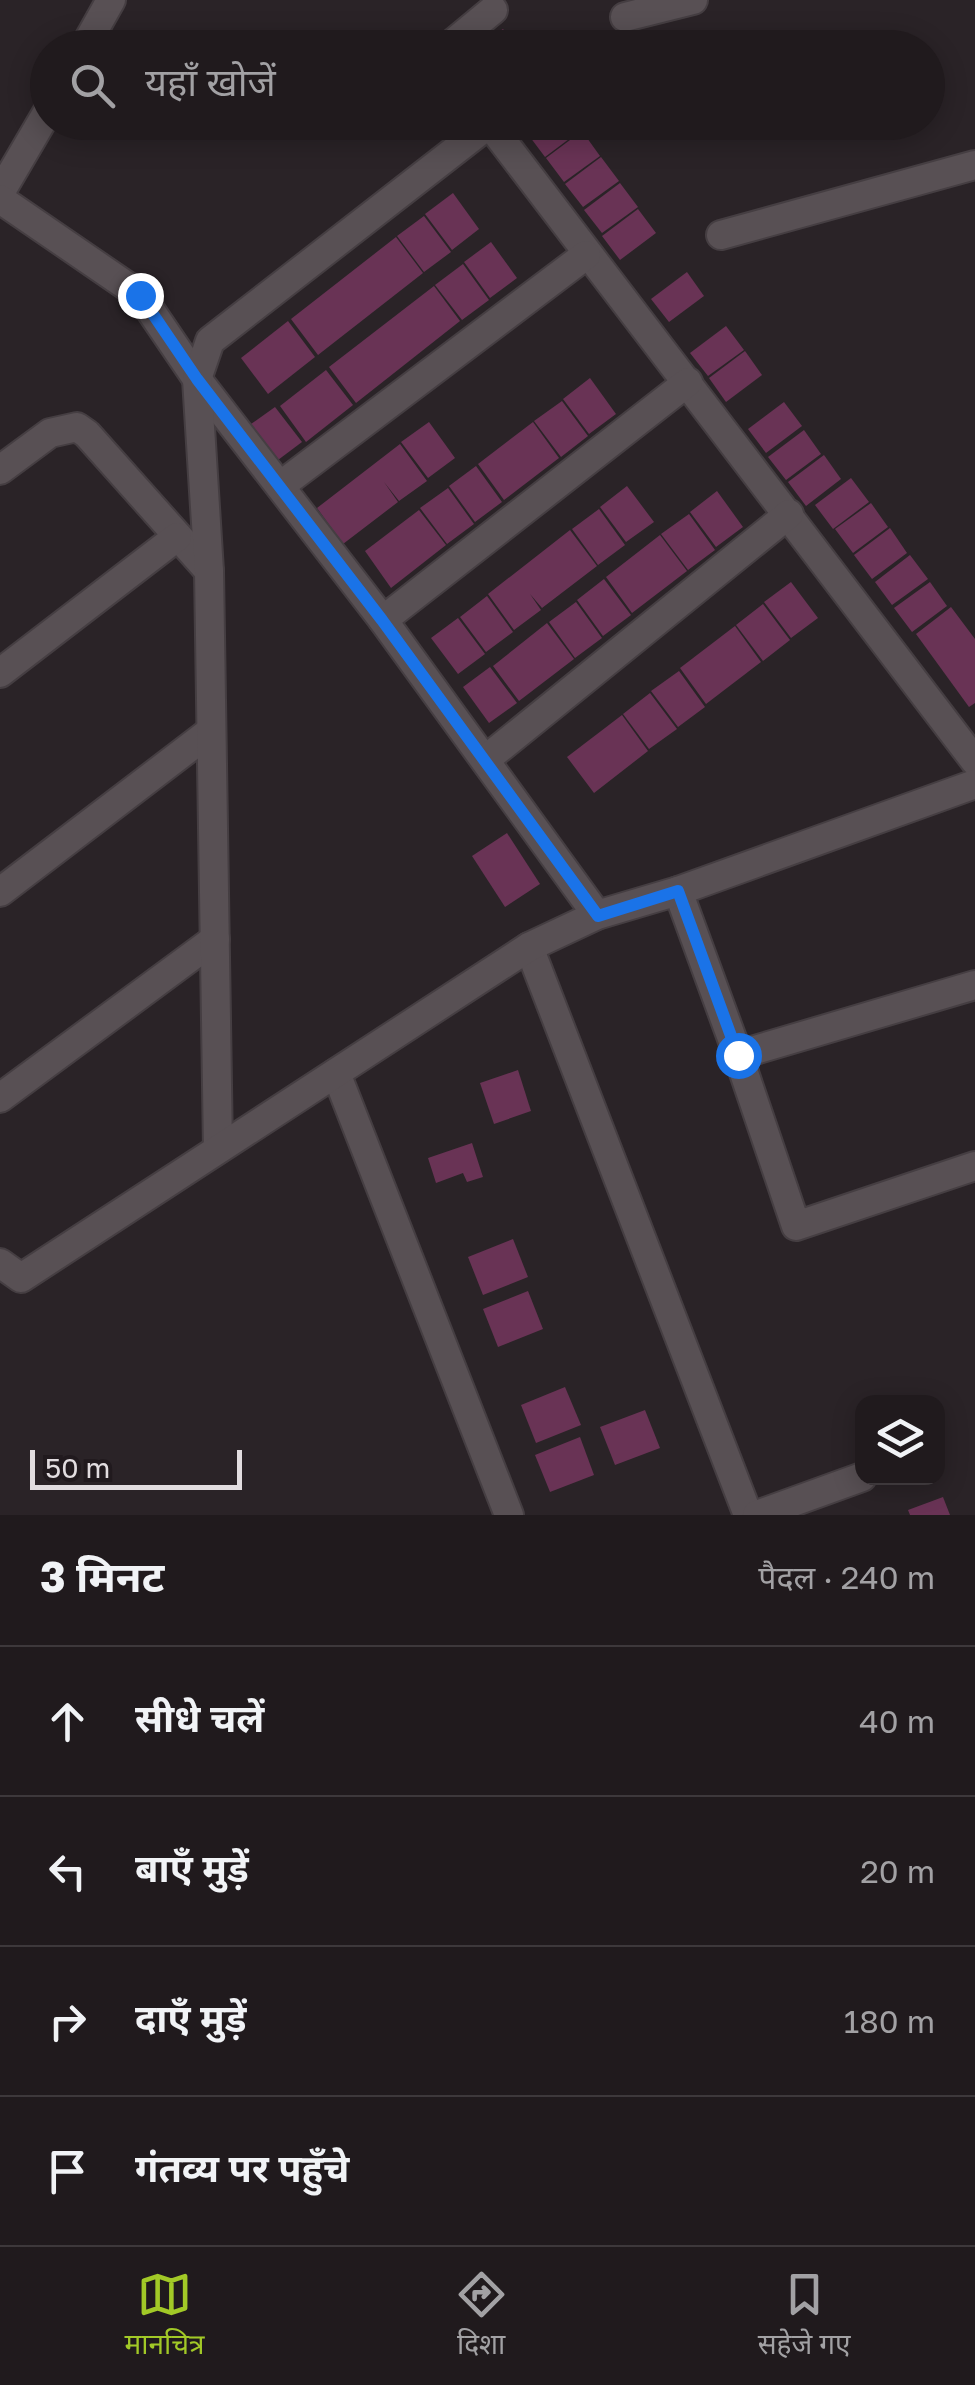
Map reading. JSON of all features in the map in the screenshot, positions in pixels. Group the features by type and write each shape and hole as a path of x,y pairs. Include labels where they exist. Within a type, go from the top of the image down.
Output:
{"street":[{"path":"94,30 111,0"},
{"path":"624,17 693,0"},
{"path":"469,30 493,10"},
{"path":"32,140 0,196 140,295 197,379 382,620 598,916"},
{"path":"218,1149 209,571 197,379 210,341 466,140"},
{"path":"501,140 975,761"},
{"path":"721,235 975,165"},
{"path":"280,486 586,254"},
{"path":"382,620 688,382"},
{"path":"0,470 50,433 77,427 209,571"},
{"path":"486,760 790,514"},
{"path":"0,672 177,537"},
{"path":"0,892 211,731"},
{"path":"0,1263 20,1278 529,947 598,916 975,784"},
{"path":"678,891 796,1226 975,1166"},
{"path":"0,1098 215,938"},
{"path":"529,947 748,1515"},
{"path":"738,1055 975,985"},
{"path":"336,1073 508,1515"},
{"path":"757,1515 855,1480"}],"building":[{"path":"532,140 568,140 545,157"},
{"path":"570,140 588,140 600,156 564,182 546,158"},
{"path":"601,157 619,181 583,207 565,184"},
{"path":"620,183 638,207 602,233 584,210"},
{"path":"453,193 479,229 452,250 425,214"},
{"path":"638,209 656,233 620,260 602,236"},
{"path":"424,216 451,252 424,272 397,236"},
{"path":"396,237 423,273 318,355 291,319"},
{"path":"491,242 517,278 490,298 464,262"},
{"path":"463,264 489,300 462,320 435,285"},
{"path":"687,272 704,296 669,322 651,299"},
{"path":"434,286 460,321 356,403 329,367"},
{"path":"288,321 315,357 268,394 241,358"},
{"path":"726,326 744,350 708,376 690,353"},
{"path":"745,351 762,375 726,402 709,378"},
{"path":"326,370 353,405 306,442 280,406"},
{"path":"590,378 616,414 589,434 563,399"},
{"path":"562,401 588,436 561,457 534,421"},
{"path":"784,402 802,426 766,453 748,429"},
{"path":"275,407 302,442 278,460 251,424"},
{"path":"429,422 455,458 428,478 401,442"},
{"path":"533,422 559,458 504,500 478,464"},
{"path":"804,430 821,454 786,480 768,457"},
{"path":"400,444 427,481 399,501 384,482 398,502 343,544 317,508"},
{"path":"824,455 841,479 806,506 788,482"},
{"path":"476,466 502,502 475,522 449,486"},
{"path":"851,478 869,502 833,529 815,505"},
{"path":"627,486 654,522 626,542 600,507"},
{"path":"448,488 474,524 447,544 420,508"},
{"path":"717,491 743,527 716,547 690,512"},
{"path":"871,503 888,527 853,553 835,529"},
{"path":"599,509 625,545 598,565 572,529"},
{"path":"419,510 446,545 391,588 365,551"},
{"path":"689,514 715,550 688,570 661,534"},
{"path":"890,528 907,553 872,579 854,555"},
{"path":"570,530 597,566 542,608 530,594 541,610 514,630 488,594"},
{"path":"660,535 687,571 632,613 606,577"},
{"path":"910,555 928,579 892,605 875,582"},
{"path":"604,579 631,615 603,636 577,600"},
{"path":"791,582 818,618 791,638 764,602"},
{"path":"930,582 947,606 912,632 894,608"},
{"path":"487,596 513,632 486,652 460,617"},
{"path":"576,602 602,638 575,658 549,622"},
{"path":"763,604 790,640 763,661 736,625"},
{"path":"951,607 975,639 975,703 969,707 916,634"},
{"path":"458,618 485,654 458,674 431,638"},
{"path":"547,623 574,659 519,701 493,666"},
{"path":"735,626 761,662 706,704 680,668"},
{"path":"490,667 517,703 489,723 463,687"},
{"path":"679,671 705,707 678,727 651,691"},
{"path":"650,693 677,729 649,749 623,714"},
{"path":"622,715 648,751 594,793 567,757"},
{"path":"507,833 540,884 505,907 472,856"},
{"path":"518,1070 531,1111 494,1124 480,1083"},
{"path":"472,1143 483,1177 467,1182 463,1173 436,1183 428,1158"},
{"path":"513,1239 528,1277 483,1295 468,1257"},
{"path":"528,1291 543,1329 498,1347 483,1309"},
{"path":"565,1387 581,1425 536,1443 521,1405"},
{"path":"645,1410 660,1448 615,1465 600,1427"},
{"path":"580,1437 594,1475 550,1492 535,1455"},
{"path":"943,1497 950,1515 910,1515 908,1510"}],"route":[{"path":"140,295 197,379 382,620 598,916 678,891 738,1055"}]}
